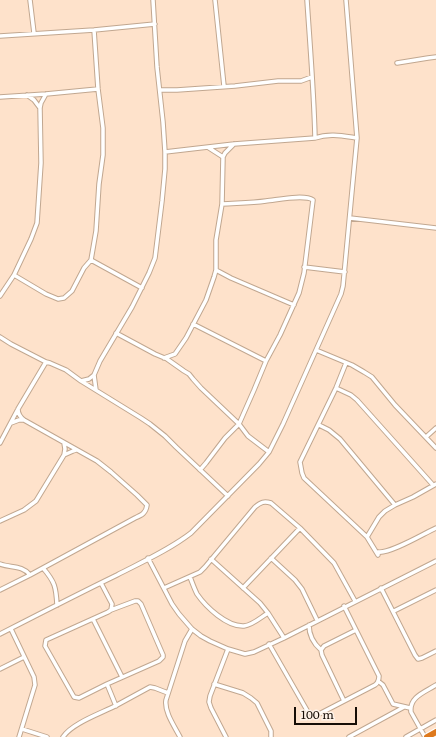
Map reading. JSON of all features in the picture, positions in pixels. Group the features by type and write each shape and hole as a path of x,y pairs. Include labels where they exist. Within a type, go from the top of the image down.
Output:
{"highway":[{"path":"426,737 436,732"}],"street":[{"path":"30,0 34,34"},
{"path":"81,381 89,379 94,375 100,361 142,288 155,258 162,200 165,152 157,67 153,0"},
{"path":"214,0 224,86"},
{"path":"308,0 315,138"},
{"path":"0,634 173,545 191,533 269,452 341,294 357,138 346,0"},
{"path":"0,36 94,30 155,24"},
{"path":"14,275 53,297 58,299 64,298 72,291 84,268 91,260 96,231 99,184 103,155 103,128 98,89 94,30"},
{"path":"397,63 436,57"},
{"path":"160,90 177,90 278,81 301,81 312,78"},
{"path":"0,97 98,89"},
{"path":"0,296 14,275 36,229 41,163 40,108 46,94"},
{"path":"27,95 34,100 40,108"},
{"path":"165,152 234,144 315,138 321,135 357,138"},
{"path":"176,365 174,358 175,354 186,338 206,300 216,270 216,240 222,204 223,157 224,153 234,144"},
{"path":"209,148 223,157"},
{"path":"200,470 225,438 239,424 266,361 294,305 302,282 313,200 309,197 222,204"},
{"path":"350,218 436,228"},
{"path":"91,260 142,288"},
{"path":"304,267 344,272"},
{"path":"216,270 294,305"},
{"path":"194,324 266,361"},
{"path":"116,334 164,358 167,358 189,374 201,388 239,424 248,436 269,452"},
{"path":"0,337 10,344 66,370 150,424 165,436 228,496"},
{"path":"316,350 346,363 372,377 436,448"},
{"path":"164,358 175,354"},
{"path":"0,443 46,362"},
{"path":"346,363 319,425 300,462 304,478 367,537 378,555 378,552 382,553 393,549 436,528"},
{"path":"94,375 96,390"},
{"path":"336,388 351,395 357,400 435,484 395,505 379,517 367,537"},
{"path":"0,590 143,514 147,505 133,491 97,461 24,420 18,414 18,409"},
{"path":"11,423 24,420"},
{"path":"319,425 329,430 340,439 395,505"},
{"path":"426,437 436,428"},
{"path":"0,521 24,510 36,501 64,455 64,443"},
{"path":"64,455 78,450"},
{"path":"164,588 200,572 255,507 266,501 271,503 300,528 334,563 355,601"},
{"path":"243,588 300,528"},
{"path":"148,558 172,604 192,629 210,641 228,649 245,654 254,652 284,638 344,606 436,561"},
{"path":"271,558 295,580 302,589 317,620"},
{"path":"212,559 260,603 284,638"},
{"path":"0,564 23,569 30,575"},
{"path":"43,568 54,583 57,605"},
{"path":"190,576 198,594 203,601 215,613 228,622 243,626 251,624 268,613"},
{"path":"101,583 112,604 111,610"},
{"path":"381,588 415,655 418,658 422,658 436,651"},
{"path":"394,612 436,590"},
{"path":"138,601 141,604 164,655 162,659 79,698 74,697 44,646 46,640 111,610 138,601"},
{"path":"270,644 308,712 319,714 375,685 378,681 379,676 344,606"},
{"path":"93,619 122,677"},
{"path":"309,624 310,637 315,645 321,650 344,700"},
{"path":"10,629 34,677 35,685 19,737"},
{"path":"180,737 165,706 185,641 192,629"},
{"path":"321,650 324,646 356,630"},
{"path":"226,737 209,702 214,684 228,649"},
{"path":"0,669 24,658"},
{"path":"378,681 384,684 393,704 410,708"},
{"path":"107,684 116,706"},
{"path":"214,684 243,693 257,703 271,731 270,737"},
{"path":"426,737 410,708 416,697 436,685"},
{"path":"63,737 74,726 116,706 150,687 168,693"},
{"path":"349,737 404,707"},
{"path":"406,737 436,720"},
{"path":"22,729 47,737"}]}
